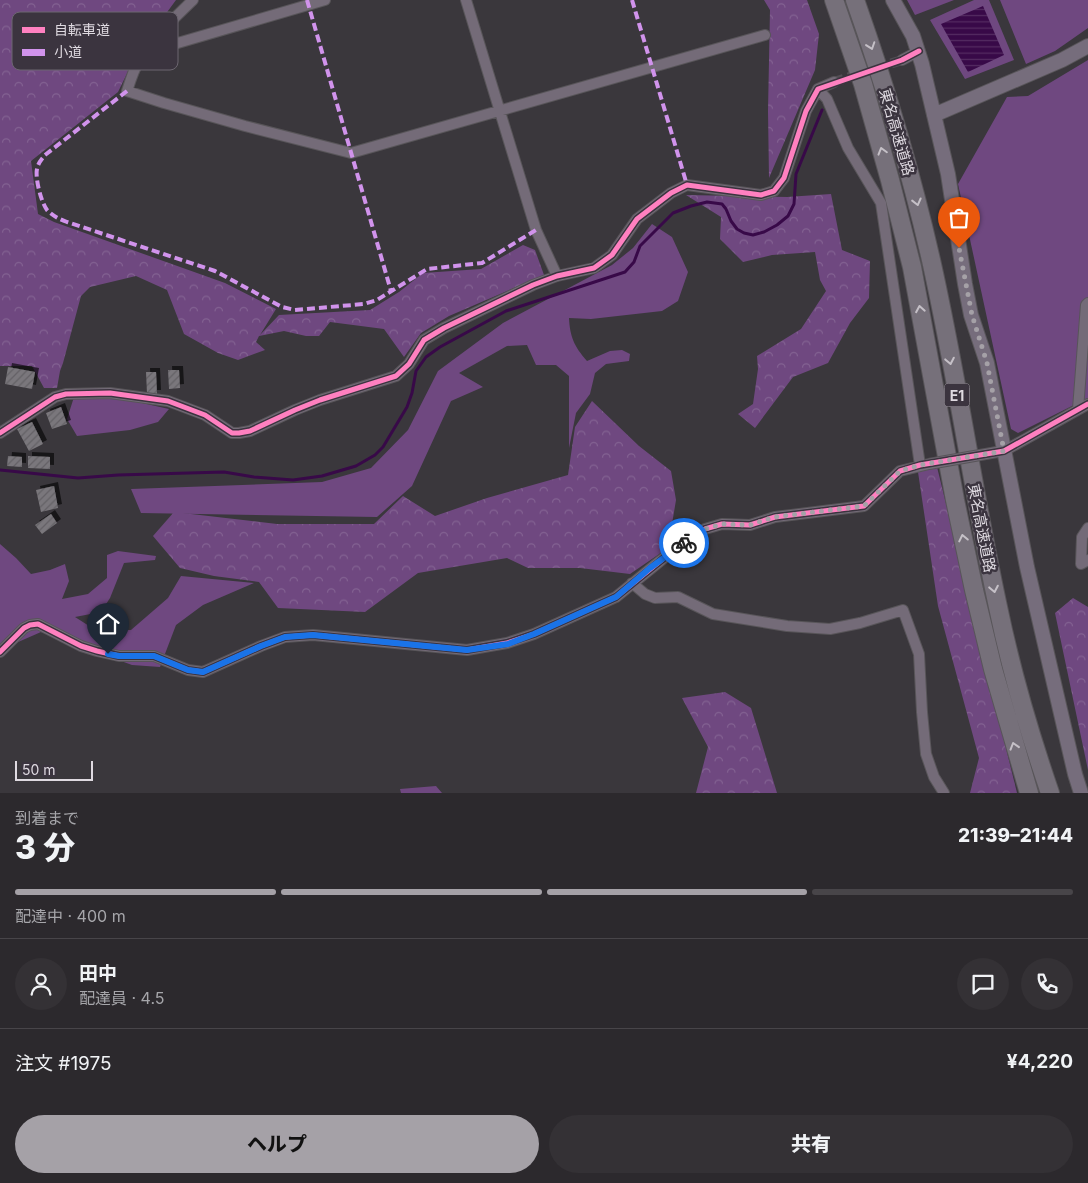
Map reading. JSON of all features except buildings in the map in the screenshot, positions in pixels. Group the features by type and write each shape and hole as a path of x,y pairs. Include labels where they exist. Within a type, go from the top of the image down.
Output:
{"highway":[{"name":"東名高速道路","path":"834,0 863,84 912,266 955,500 974,590 995,678 1029,793"},
{"name":"東名高速道路","path":"855,0 882,77 910,176 931,261 998,608 1015,679 1050,793"}],"street":[{"path":"178,15 193,0"},
{"path":"178,43 325,0"},
{"path":"466,0 536,230 557,276"},
{"path":"893,0 919,51 948,174 965,284 972,315 987,363 1001,452 1075,774 1081,793"},
{"path":"133,70 127,91 245,126 351,153 765,35"},
{"path":"934,116 1062,60 1088,46"},
{"path":"902,60 919,51"},
{"path":"0,433 55,397 83,393 110,393 168,401 205,415 232,432 239,433 250,431 295,410 350,389 396,376 408,364 424,340 489,305 533,285 557,276 594,268 612,255 637,219 671,193 687,185 761,195 774,192 784,178 806,111 818,89 834,82"},
{"path":"818,89 827,99 848,148 881,203 924,465"},
{"path":"1078,409 1086,305 1088,303"},
{"path":"0,652 24,628 38,624 81,646 97,651 119,656 154,656 188,670 203,672 285,637 313,635 467,650 508,644 616,597 670,552 705,529 722,524 750,525 774,517 864,506 900,471 1001,452 1088,404"},
{"path":"1088,528 1082,537 1081,564 1088,560"},
{"path":"632,583 645,594 655,598 678,597 714,614 787,626 830,629 860,623 902,610 919,654 926,754 934,777 944,793"}],"green space":[{"path":"0,0 176,0 167,12 12,12 12,70 129,70 118,92 31,161 38,214 54,222 225,283 276,309 260,335 279,315 370,310 399,292 423,273 481,269 523,245 535,250 544,275 449,316 421,333 404,357 384,329 330,322 319,336 306,336 284,331 259,336 256,342 265,350 238,360 218,353 184,334 167,290 136,276 90,287 81,296 57,388 44,388 32,366 0,366"},
{"path":"764,0 807,0 819,34 815,70 769,178 770,10"},
{"path":"907,0 954,0 915,15"},
{"path":"974,0 989,0 1014,60 965,79 930,20"},
{"path":"1000,0 1088,0 1088,28 1055,51 1026,64"},
{"path":"1088,60 1088,398 1018,433 1011,429 958,184 1007,97 1028,96"},
{"path":"831,194 842,250 870,261 869,298 850,323 828,363 793,377 755,428 738,414 753,404 758,369 757,356 801,329 826,291 820,280 815,252 772,255 743,262 720,239 721,217 686,195 787,197"},
{"path":"652,224 672,237 688,272 678,301 662,311 591,319 569,318 570,331 574,341 587,361 610,351 622,350 630,354 629,361 606,364 595,373 590,394 576,413 569,448 569,376 556,365 536,365 527,345 507,346 459,373 483,387 451,401 412,486 377,517 141,513 131,489 322,482 371,468 408,430 438,371 503,323 612,265 633,248"},
{"path":"111,396 169,409 158,422 130,430 77,436 67,419 74,397"},
{"path":"592,401 639,446 671,471 676,500 668,548 630,574 580,568 528,568 507,558 418,573 365,612 278,608 259,582 214,576 180,568 153,536 174,512 277,524 374,524 403,496 435,516 487,498 568,475 575,427"},
{"path":"937,467 1017,793 970,793 979,758 938,606 918,472"},
{"path":"0,544 31,574 50,570 65,564 69,581 62,599 88,594 107,578 107,555 118,551 156,556 155,560 124,563 110,598 101,612 75,617 97,631 131,630 168,598 181,576 254,583 203,605 176,625 160,667 132,665 41,632 0,650"},
{"path":"1073,598 1088,607 1088,770 1055,613"},
{"path":"725,692 751,708 777,793 696,793 708,747 682,698"},
{"path":"436,786 442,793 401,793 400,789"}],"shaded area":[{"path":"983,6 1004,55 968,72 941,24"}],"waterway":[{"path":"0,470 78,478 224,472 254,477 293,480 322,476 356,466 375,455 383,447 407,407 416,371 426,357 440,347 506,311 625,272 634,262 640,246 673,213 707,202 722,204 737,229 744,233 753,235 777,225 788,216 794,204 796,174 822,110"}],"tunnel":[{"path":"834,82 902,60"}],"marked path":[{"path":"307,0 391,291"},
{"path":"632,0 687,185"},
{"path":"127,91 45,155 40,161 37,169 37,178 41,196 47,210 67,222 215,271 282,307 295,310 364,304 377,300 427,269 482,263 536,230"}],"cycle path":[{"path":"0,433 55,397 66,394 110,393 168,401 205,415 232,433 239,433 250,431 320,400 396,376 409,364 424,340 444,328 533,285 557,276 594,268 612,255 637,219 671,193 687,185 761,195 774,191 784,178 806,111 818,89 902,60 919,51"},
{"path":"0,652 24,628 38,624 81,646 97,651 119,656 154,656 188,670 203,672 285,637 313,635 467,650 507,643 534,634 616,597 670,553 705,529 722,524 750,525 775,517 864,506 900,471 920,465 1004,451 1088,404"}],"way so far":[{"path":"684,543 705,529 722,524 750,525 774,517 864,506 900,471 920,465 1004,451 987,363 972,315 959,248"}],"route":[{"path":"108,654 119,656 154,656 188,670 203,672 285,637 313,635 467,650 508,644 616,597 670,552 684,543"}]}
